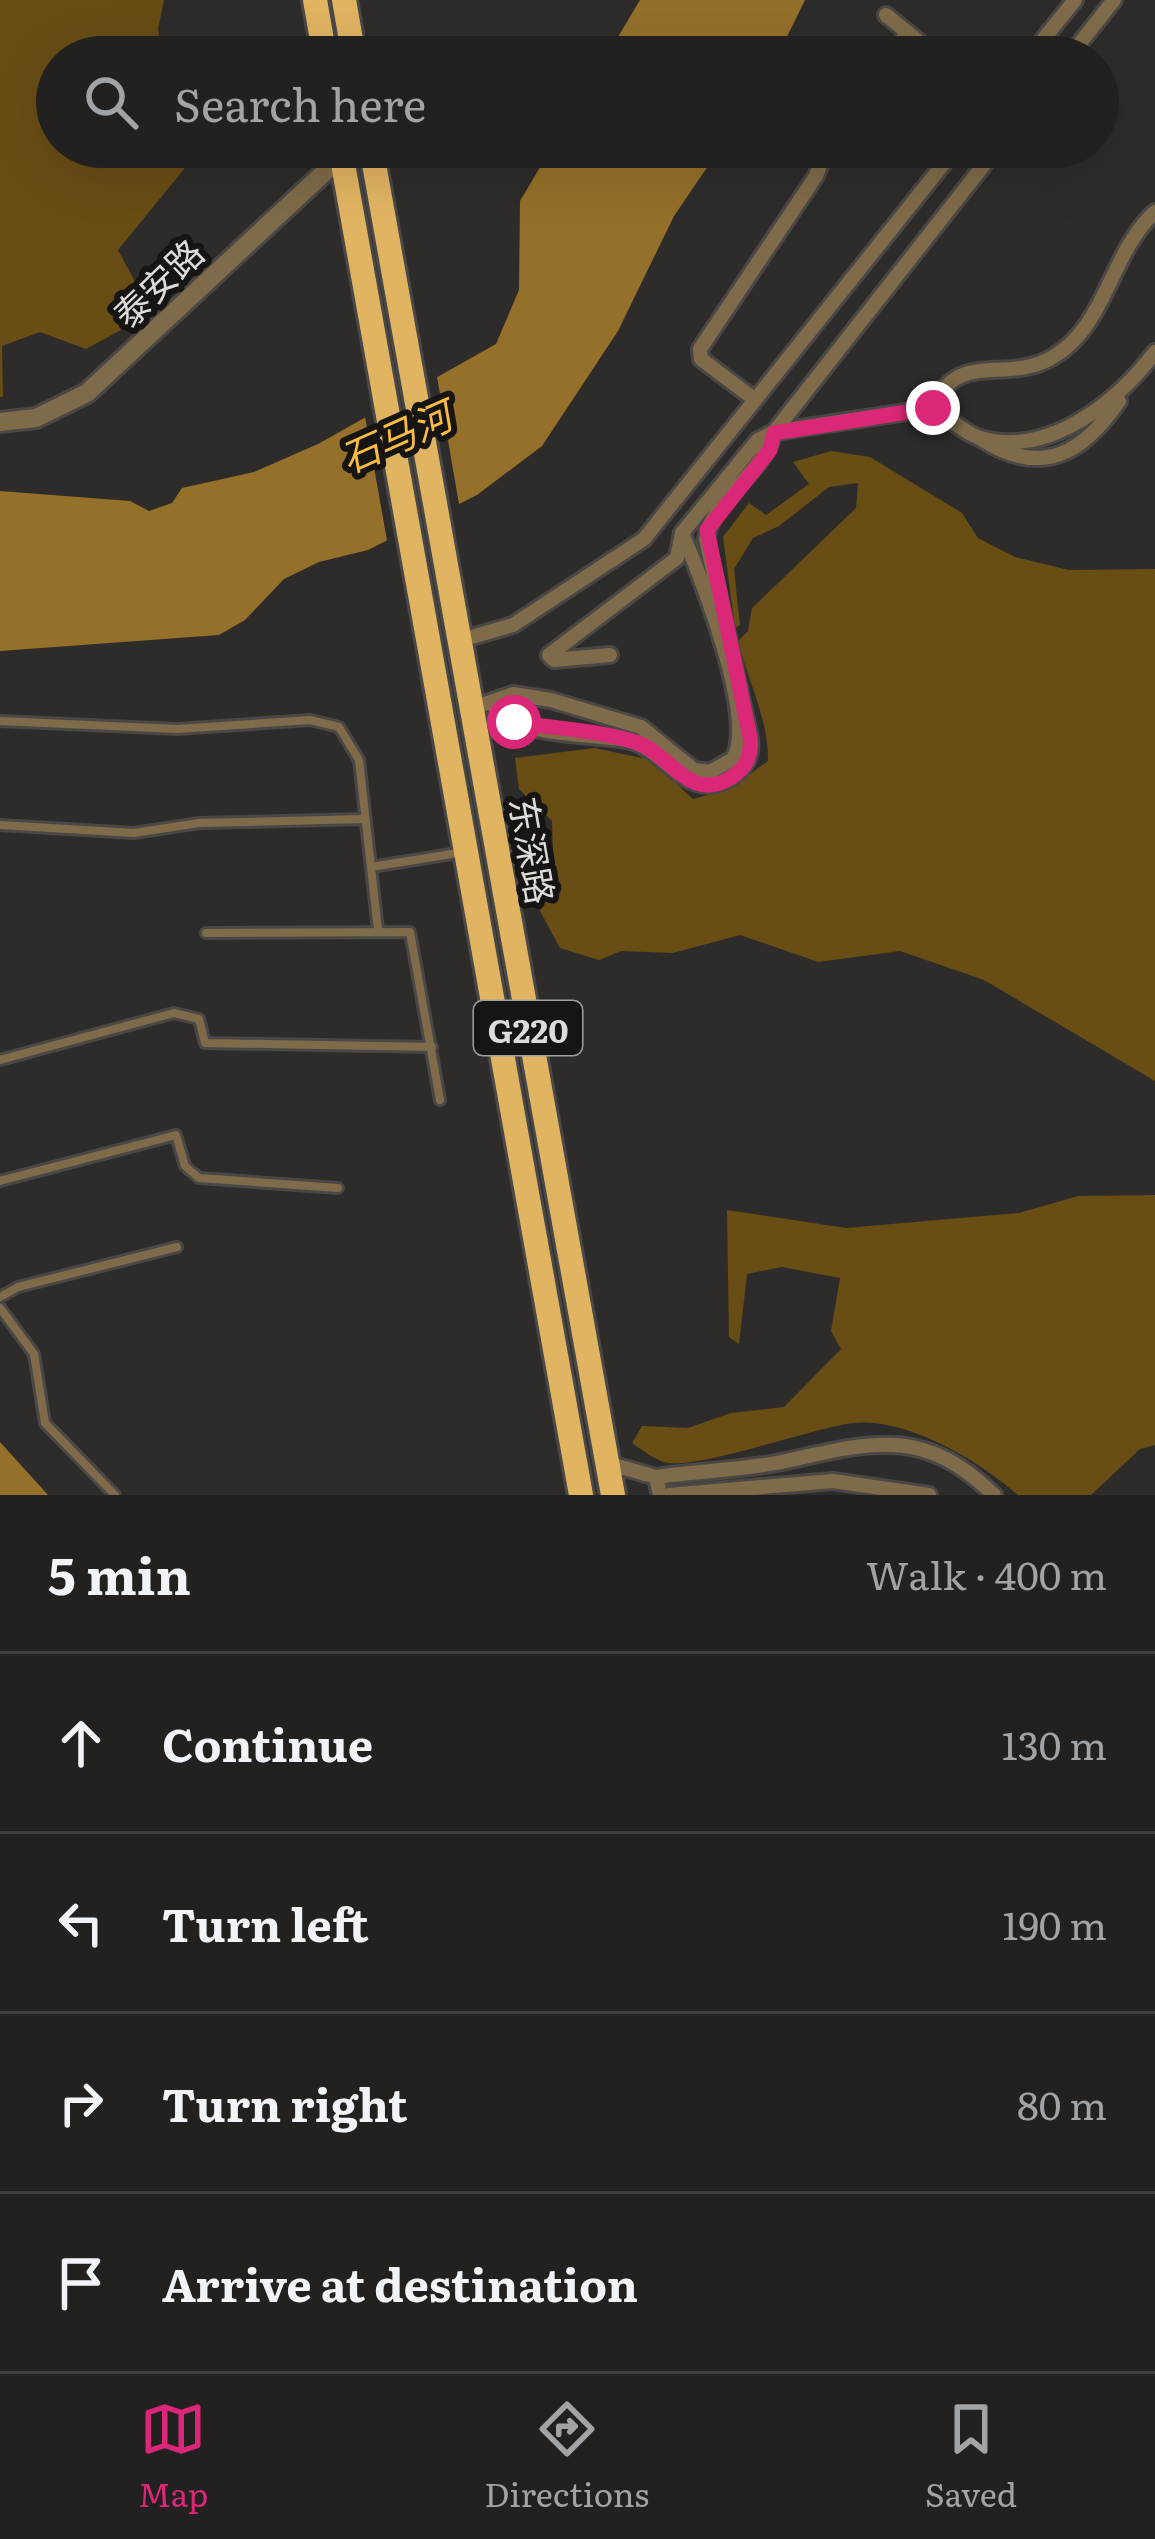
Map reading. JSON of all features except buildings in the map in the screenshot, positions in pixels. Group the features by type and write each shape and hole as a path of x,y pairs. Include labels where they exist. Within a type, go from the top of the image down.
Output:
{"highway":[{"path":"315,0 321,36"},
{"path":"344,0 350,36"},
{"name":"东深路","path":"344,168 581,1495"},
{"name":"东深路","path":"375,168 460,640 483,706 613,1495"}],"street":[{"path":"1046,36 1075,0"},
{"path":"1086,36 1114,0"},
{"path":"886,15 911,36"},
{"name":"泰安路","path":"0,422 36,418 86,393 323,168"},
{"path":"754,399 701,359 700,349 819,168"},
{"path":"460,640 513,625 630,552 940,168"},
{"path":"483,706 514,722 636,742 700,785 715,785 740,771 750,758 750,737 706,539 714,520 770,450 774,433 982,168"},
{"path":"933,408 943,384 953,376 1033,366 1073,341 1095,313 1124,248 1155,212"},
{"path":"610,655 554,660 549,655 677,558 682,533 758,440 774,433 933,408 979,438 1022,455 1073,452 1100,429 1155,352"},
{"path":"979,438 1027,438 1065,427 1111,404 1128,388"},
{"path":"483,706 513,694 532,697 641,727 694,770 710,772 733,759 740,738 721,636 682,533"},
{"path":"607,1463 656,1477 786,1461 827,1448 900,1444 932,1453 994,1495"},
{"path":"786,1461 786,1482"},
{"path":"656,1477 660,1495"},
{"path":"669,1495 833,1481 929,1495"}],"lane":[{"path":"0,721 176,729 326,722 355,748 378,930"},
{"path":"0,825 134,832 199,823 365,819"},
{"path":"370,867 467,852"},
{"path":"206,933 406,930 412,935 440,1100"},
{"path":"0,1060 174,1013 199,1019 205,1043 432,1047"},
{"path":"0,1181 176,1135 185,1166 199,1178 338,1188"},
{"path":"0,1297 17,1287 177,1247"},
{"path":"0,1308 34,1354 45,1423 115,1495"}],"shaded area":[{"path":"0,0 164,0 159,36 36,36 36,168 185,168 118,250 152,313 86,349 40,332 2,346 0,397"},
{"path":"831,451 870,457 962,513 978,538 1015,557 1069,570 1155,569 1155,1081 984,980 900,951 818,962 740,935 673,953 621,951 599,960 560,948 540,911 554,878 552,821 519,789 515,758 595,748 651,760 693,799 729,789 768,761 762,716 738,641 748,631 752,608 856,508 858,483 829,487 779,526 753,538 734,569 740,625 735,628 723,537 749,503 766,515 809,484 793,462"},
{"path":"1155,1195 1155,1445 1140,1449 1091,1495 1018,1495 941,1444 874,1423 835,1426 679,1463 660,1461 632,1443 642,1426 688,1428 731,1413 784,1407 841,1349 831,1331 840,1278 782,1267 747,1274 739,1344 729,1337 727,1210 846,1228 1019,1213 1078,1196"}],"water":[{"path":"640,0 805,0 787,36 619,36"},
{"name":"石马河","path":"540,168 707,168 674,216 618,331 542,446 477,495 368,550 319,562 284,579 245,620 219,635 0,651 0,491 130,501 149,511 172,503 182,488 254,472 318,444 496,344 519,290 520,201"},
{"path":"0,1442 48,1495 0,1495"}],"pier":[{"path":"436,371 460,510 388,546 364,411"}],"route":[{"path":"514,722 636,742 686,780 700,785 728,780 740,771 752,749 707,549 707,530 770,450 774,433 933,408"}]}
